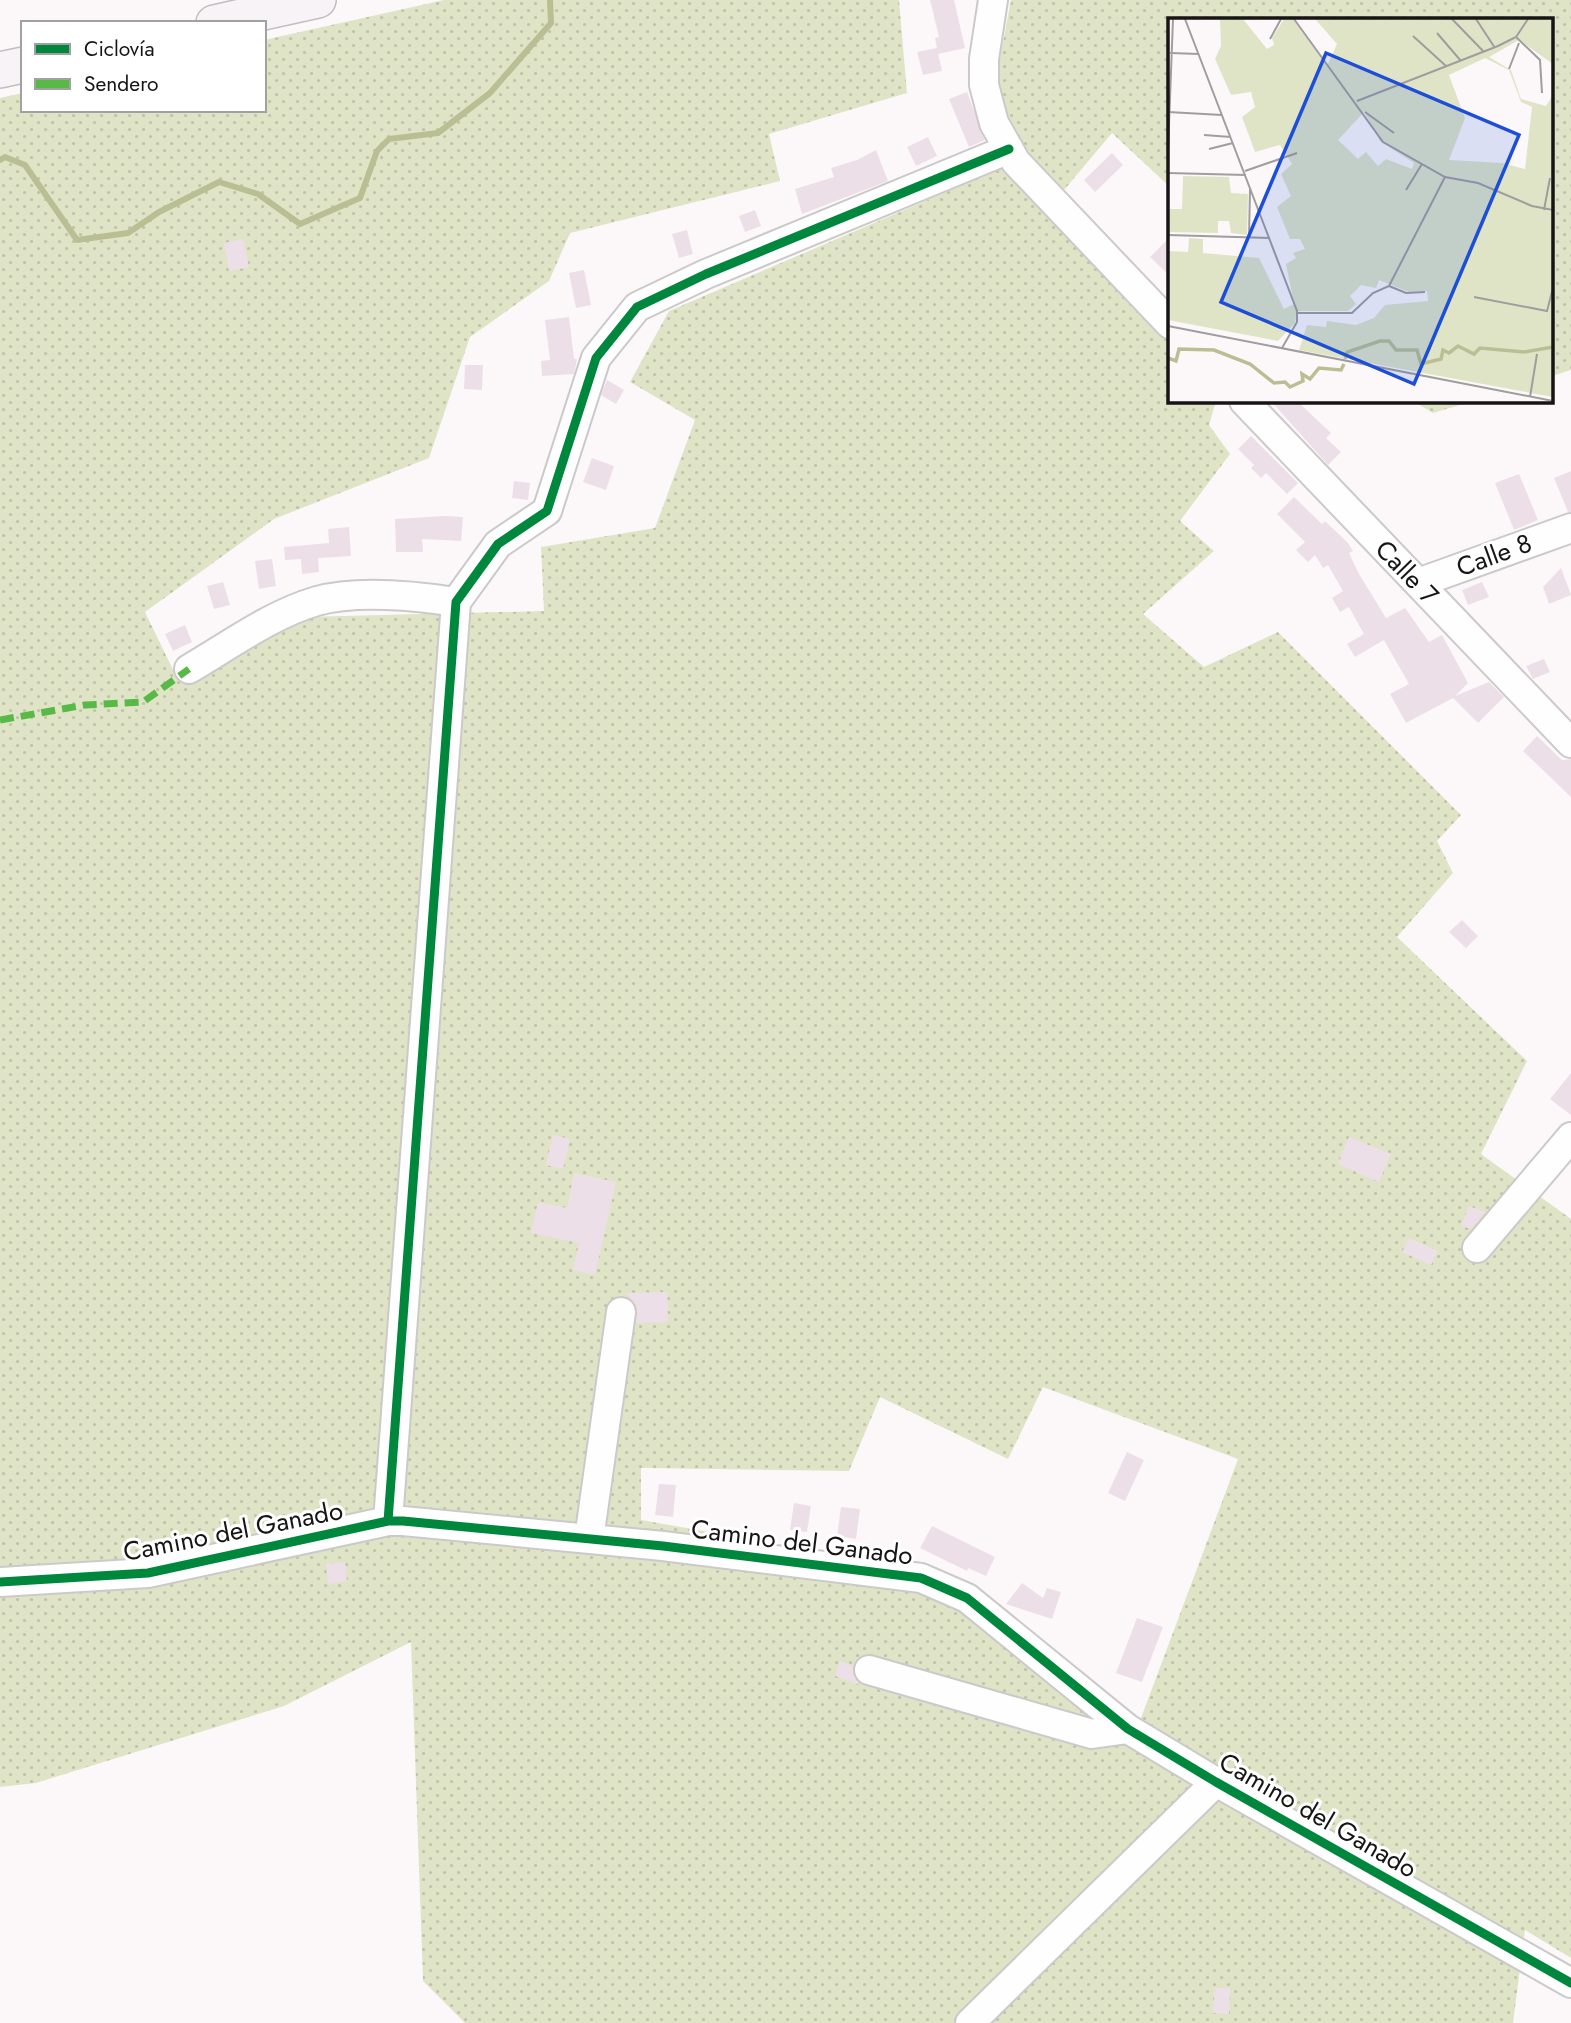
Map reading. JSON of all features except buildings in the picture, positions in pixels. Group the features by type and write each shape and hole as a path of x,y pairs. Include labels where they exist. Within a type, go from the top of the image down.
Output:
{"main road":[{"path":"223,21 318,0"},
{"path":"0,70 21,65"}],"street":[{"path":"993,0 984,85 994,123 1016,162 1168,322"},
{"path":"388,1521 456,602 498,544 547,511 596,358 636,307 706,274 1009,149"},
{"name":"Calle 7","path":"1245,402 1571,743"},
{"name":"Calle 8","path":"1418,583 1569,534"},
{"path":"189,668 276,618 317,601 414,595 456,602"},
{"path":"1477,1248 1571,1137"},
{"path":"589,1539 621,1311"},
{"name":"Camino del Ganado","path":"0,1582 148,1573 388,1521 589,1539 921,1578 967,1598 1128,1729 1216,1782 1571,1983"},
{"path":"869,1670 1092,1734 1128,1729"},
{"path":"970,2023 1216,1782"}],"green space":[{"path":"444,0 899,0 907,93 769,134 780,181 570,233 549,281 470,337 429,458 274,519 145,612 179,682 303,617 544,611 541,547 655,528 695,420 630,382 669,311 1016,162 997,73 1011,0 1571,0 1571,370 1554,375 1554,18 1168,18 1168,185 1112,133 1059,196 1168,330 1168,402 1216,402 1209,425 1230,454 1180,521 1214,551 1143,614 1204,667 1278,632 1461,815 1437,841 1453,873 1397,937 1527,1061 1481,1154 1571,1219 1571,1958 1525,1930 1513,2023 465,2023 423,1981 411,1642 284,1706 36,1783 0,1787 0,98 21,93 21,112 266,112 266,40","holes":["1043,1387 1238,1459 1138,1726 942,1573 641,1520 641,1468 849,1471 880,1397 1008,1459"]},
{"path":"1415,402 1470,402 1433,413"}],"waterway":[{"path":"0,160 5,157 25,165 77,240 128,233 159,212 219,182 258,194 300,224 360,198 377,151 389,139 438,133 490,93 551,23 550,0"}],"marked path":[{"path":"0,720 85,705 143,702 189,669"}],"cycle path":[{"path":"388,1521 456,602 498,544 547,511 596,358 637,307 706,274 1009,149"},
{"path":"0,1582 148,1573 388,1521 663,1546 921,1578 967,1598 1128,1729 1216,1782 1571,1983"}]}
